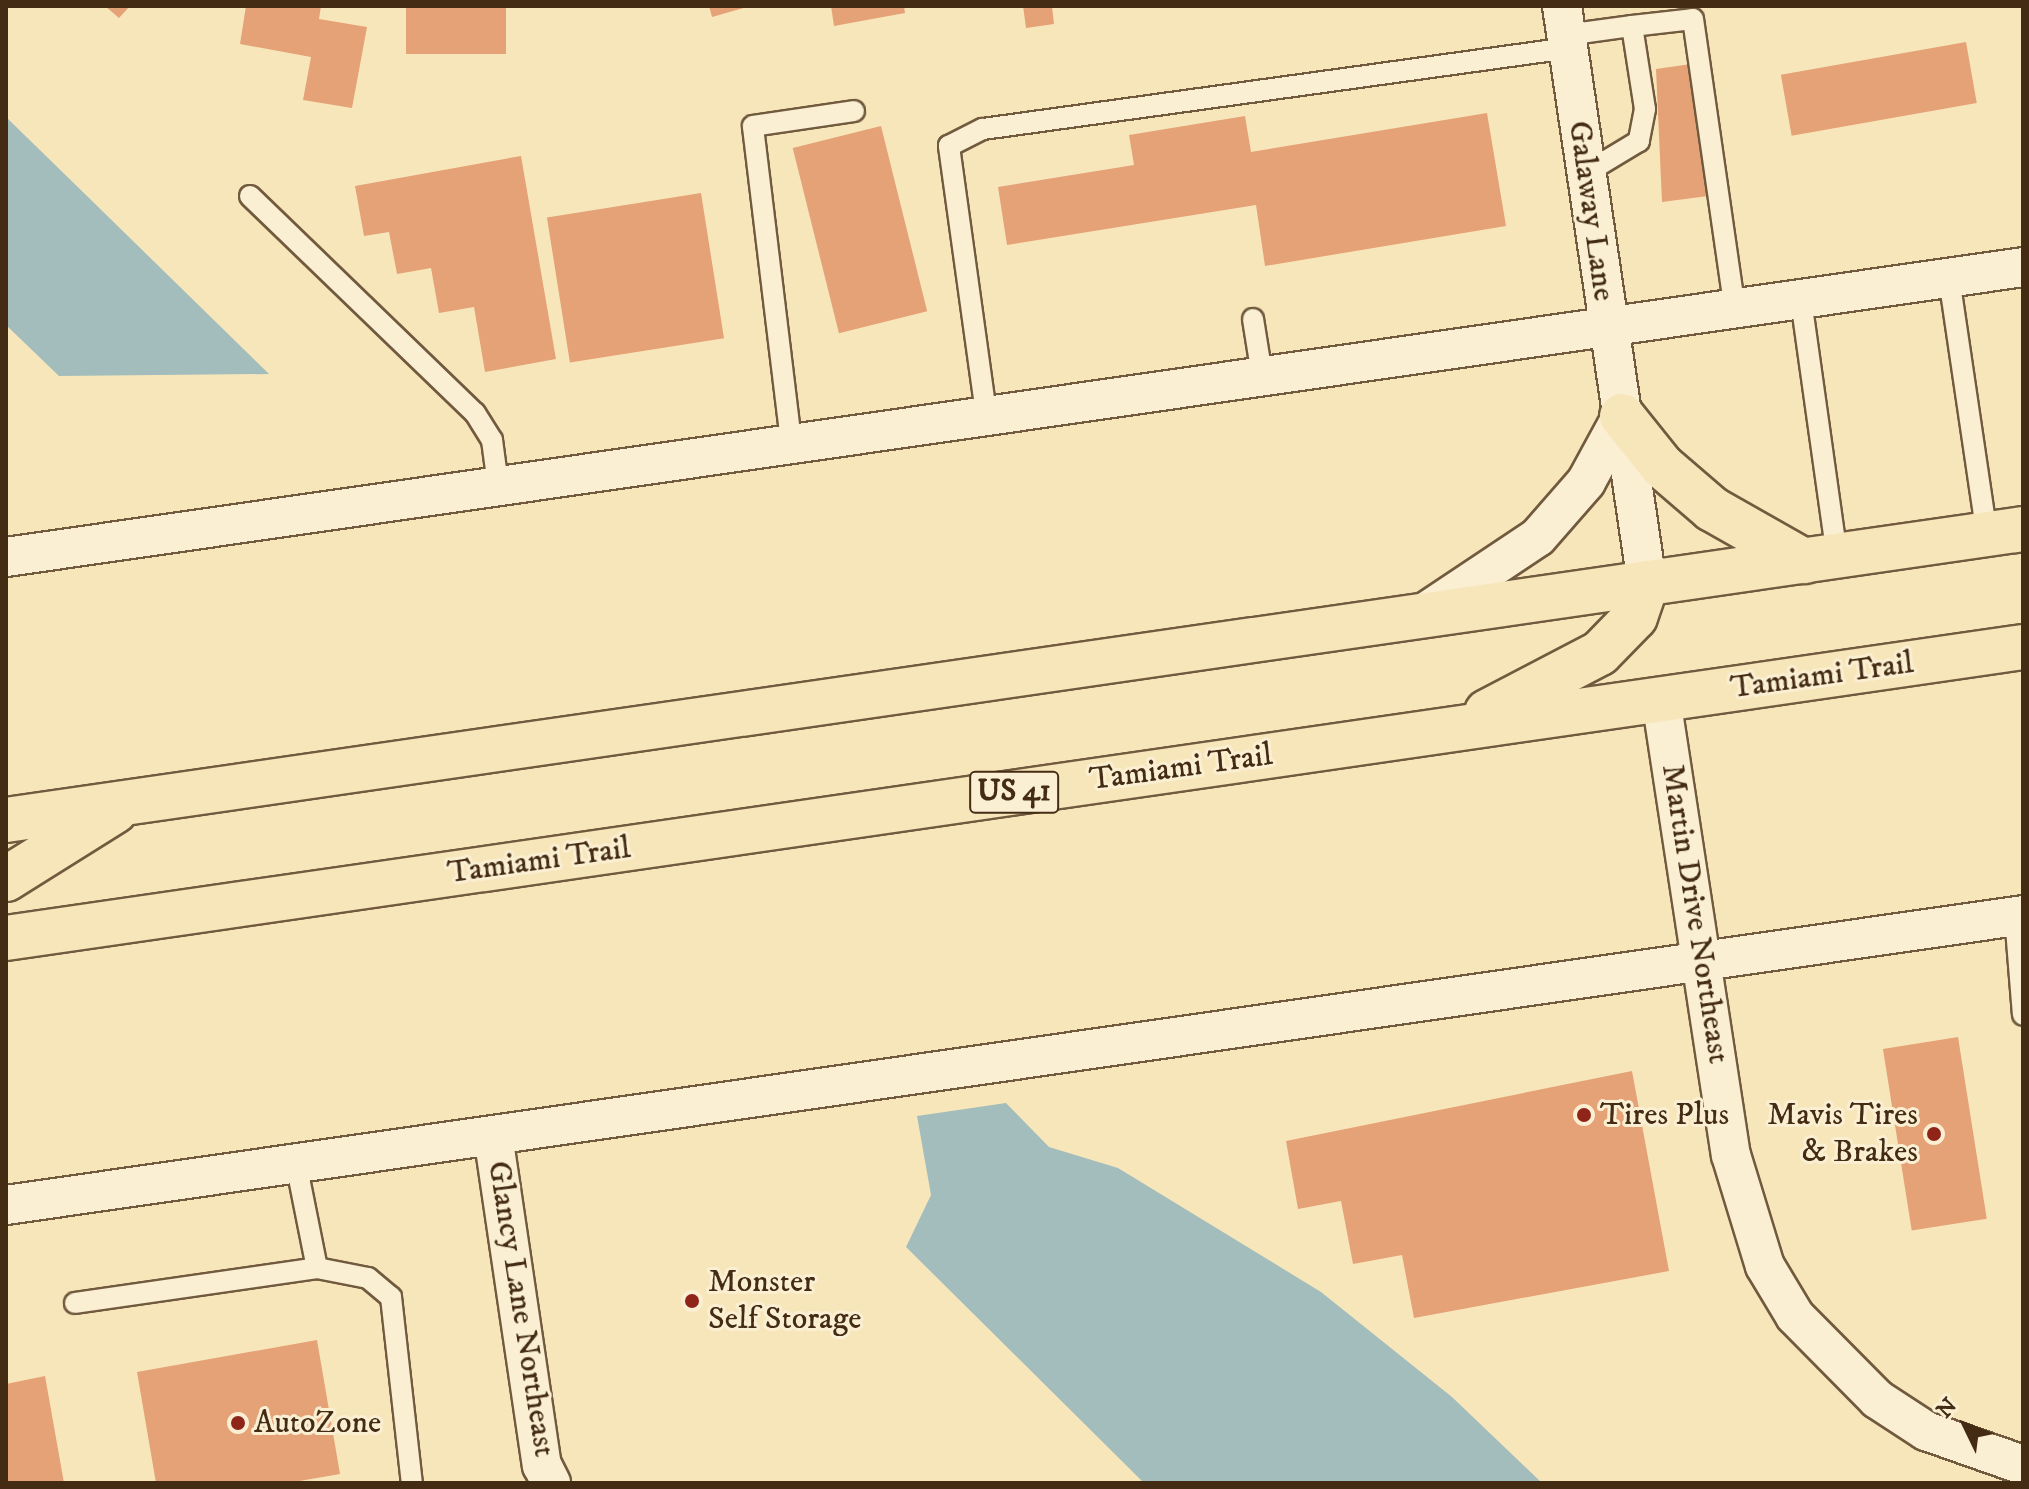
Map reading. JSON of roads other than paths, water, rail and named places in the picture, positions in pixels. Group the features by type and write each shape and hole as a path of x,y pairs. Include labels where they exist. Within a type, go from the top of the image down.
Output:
{"main road":[{"path":"1622,416 1662,466 1712,509 1820,559"},
{"path":"6,820 1427,611 2005,532"},
{"path":"1456,728 1600,653 1635,617 1647,583"},
{"name":"Tamiami Trail","path":"6,938 2023,647"},
{"path":"6,879 131,801"}],"street":[{"name":"Galaway Lane","path":"1565,29 1647,583"},
{"path":"6,557 791,441 2023,267"},
{"path":"1427,611 1538,537 1586,482 1622,416"},
{"name":"Martin Drive Northeast","path":"1661,699 1744,1212 1795,1316 1877,1399 1926,1431 2023,1465"},
{"path":"6,1205 2019,916"},
{"name":"Glancy Lane Northeast","path":"493,1135 542,1465 551,1483"}],"lane":[{"path":"986,413 949,146 983,129 1565,29 1693,19 1735,310"},
{"path":"1586,173 1639,141 1645,109 1632,26"},
{"path":"791,441 753,126 854,111"},
{"path":"250,196 475,413 492,440 498,485"},
{"path":"1949,278 2005,532"},
{"path":"1801,300 1820,559"},
{"path":"1253,319 1262,375"},
{"path":"2019,916 2023,1015"},
{"path":"296,1163 317,1268"},
{"path":"75,1303 317,1268 368,1278 391,1297 412,1483"}],"water":[{"path":"6,117 269,374 59,376 6,325"},
{"path":"1006,1103 1049,1147 1118,1168 1321,1292 1452,1397 1542,1483 1144,1483 906,1247 931,1195 917,1116"}],"place":[{"name":"Tires Plus","path":"1584,1115"},
{"name":"Mavis Tires & Brakes","path":"1934,1134"},
{"name":"Monster Self Storage","path":"692,1301"},
{"name":"AutoZone","path":"238,1423"}]}
